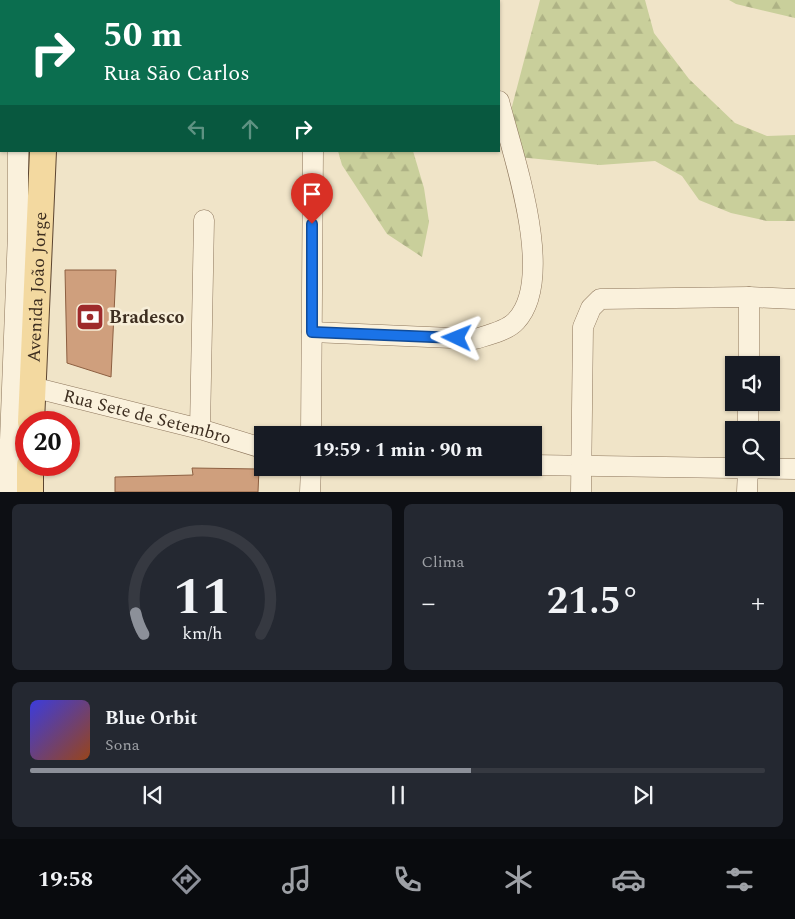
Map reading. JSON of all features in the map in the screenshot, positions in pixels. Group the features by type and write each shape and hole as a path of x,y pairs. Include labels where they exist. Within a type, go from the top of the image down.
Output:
{"main road":[{"name":"Avenida João Jorge","path":"31,411 43,152"},
{"path":"30,476 30,492"}],"street":[{"path":"0,9 0,24"},
{"path":"312,332 475,339 515,323 525,310 532,292 533,257 528,216 500,105"},
{"path":"8,492 18,233 18,152"},
{"path":"311,426 313,152"},
{"path":"200,429 204,220"},
{"path":"581,492 583,327 591,308 600,299 749,297 795,299"},
{"path":"748,356 749,297"},
{"name":"Rua Sete de Setembro","path":"32,387 200,429 254,446"},
{"path":"542,465 725,468"},
{"path":"780,469 795,469"},
{"path":"310,492 311,476"},
{"path":"747,492 748,476"}],"green space":[{"path":"540,0 645,0 654,33 689,79 735,123 767,136 795,135 795,221 767,221 731,213 699,200 682,176 655,161 600,165 508,156 506,129"},
{"path":"729,0 795,0 795,18 736,4"},
{"path":"338,152 413,152 424,188 429,222 422,257 387,234 342,165"}],"building":[{"name":"Bradesco","path":"65,270 116,270 111,377 67,363"},
{"path":"192,468 254,469 254,476 259,476 258,492 115,492 115,477 193,475"}],"place":[{"name":"Bradesco","path":"90,317"}],"route":[{"path":"312,224 312,332 457,338"}]}
